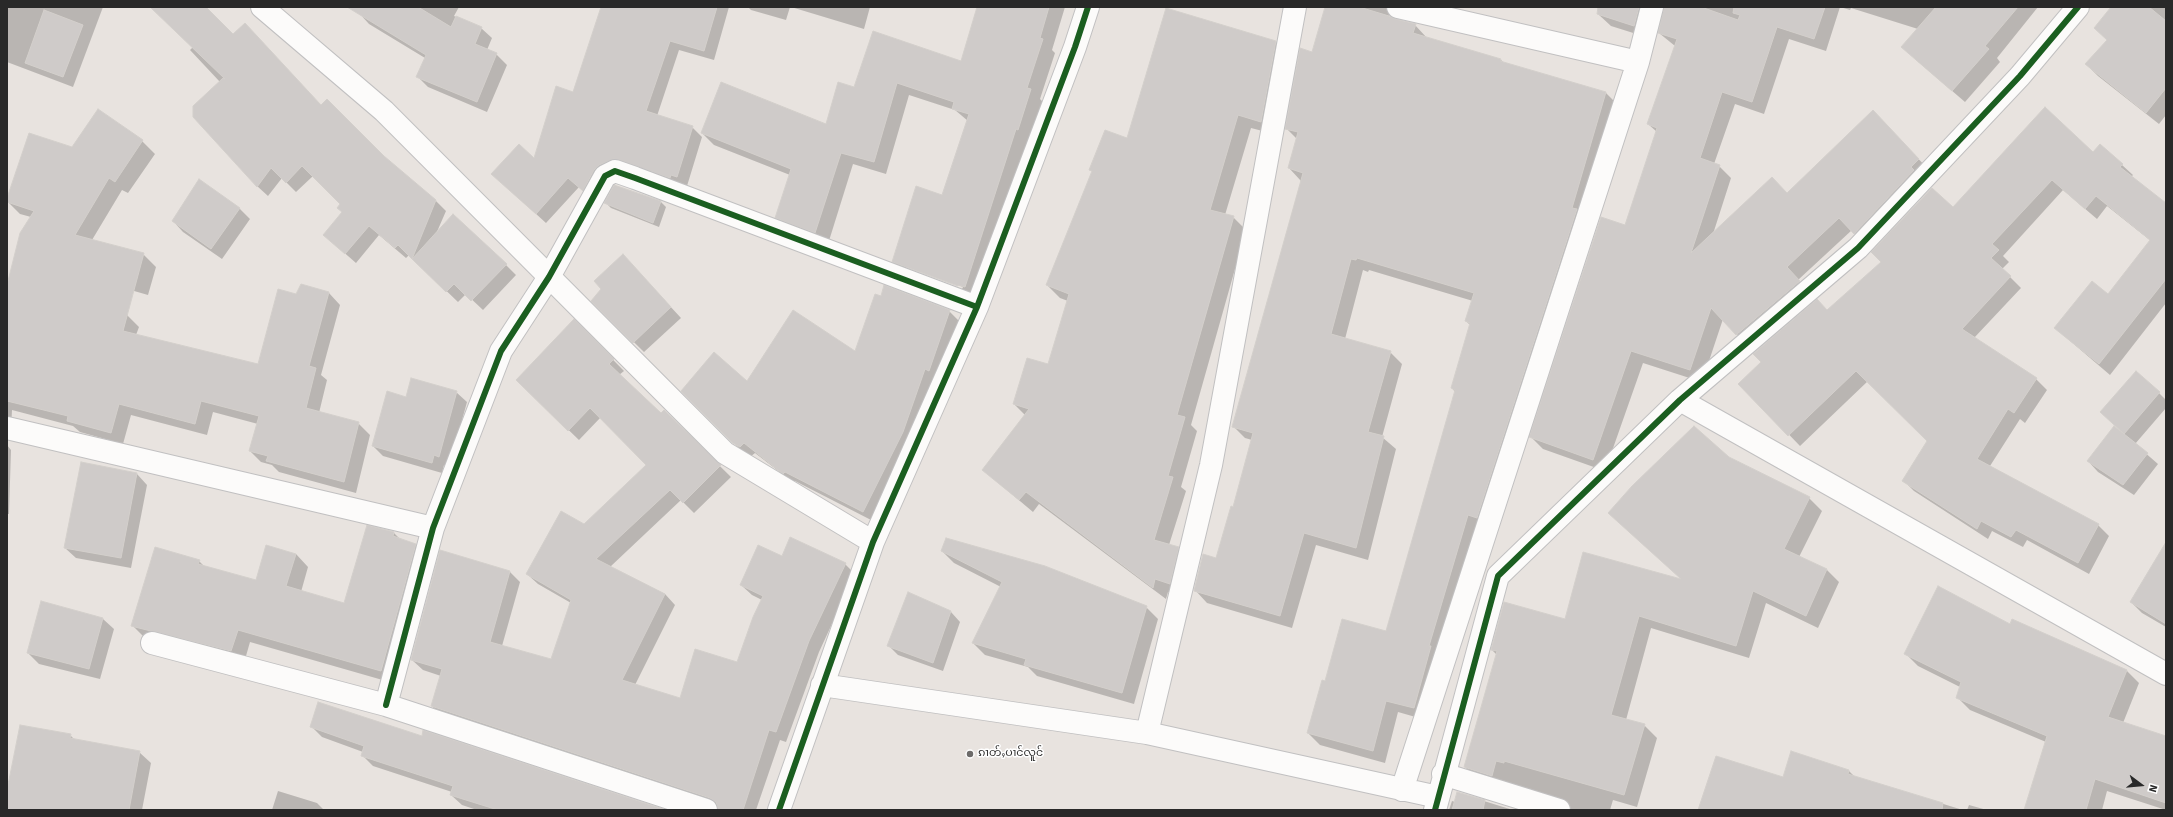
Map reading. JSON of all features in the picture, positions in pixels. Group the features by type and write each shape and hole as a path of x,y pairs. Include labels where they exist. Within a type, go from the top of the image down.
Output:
{"street":[{"path":"262,7 384,111 725,453 873,542"},
{"path":"778,810 873,542 977,307 1075,47 1088,7"},
{"path":"1148,733 1211,465 1295,7"},
{"path":"1398,7 1638,62"},
{"path":"1402,790 1638,62 1652,7"},
{"path":"822,685 1148,733 1402,790 1436,804 1498,576 1680,400 1858,248 2020,76 2078,7"},
{"path":"386,706 433,528 501,351 549,277 605,176 615,171 977,307"},
{"path":"1680,400 2166,674"},
{"path":"7,428 433,528"},
{"path":"152,643 386,706 706,810"},
{"path":"1443,774 1559,810"}],"building":[{"path":"150,7 206,7 233,34 245,23 321,105 327,99 384,156 436,200 412,259 398,245 395,248 369,226 345,254 323,235 342,212 337,208 340,204 302,166 286,183 271,168 257,187 193,117 193,106 223,78 225,79"},
{"path":"347,7 418,7 451,27 456,16 482,27 475,44 497,53 477,102 416,77 426,55"},
{"path":"601,7 717,7 704,51 670,41 646,111 693,126 677,177 671,175 670,178 614,159 599,165 594,170 583,191 568,178 536,214 491,174 519,144 534,158 556,86 573,92"},
{"path":"977,7 1049,7 1040,38 1043,39 1027,88 1031,89 1018,130 1016,129 965,287 958,286 892,262 916,186 942,195 969,114 952,109 954,102 897,83 874,162 841,153 815,233 775,218 791,169 701,133 721,82 826,124 838,82 854,87 873,31 961,61"},
{"path":"1325,7 1359,7 1395,19 1416,24 1413,33 1501,59 1500,61 1606,92 1572,208 1577,209 1477,518 1468,515 1429,646 1431,646 1414,708 1386,701 1373,751 1307,733 1322,680 1325,681 1342,619 1386,631 1455,390 1451,388 1470,323 1465,321 1474,293 1357,258 1356,260 1351,259 1331,334 1391,351 1368,432 1384,436 1356,548 1304,533 1280,616 1194,591 1203,554 1216,558 1231,506 1233,507 1253,433 1232,427 1303,173 1288,168 1298,132 1285,129 1300,48 1312,52"},
{"path":"1598,7 1639,7 1634,26 1597,14"},
{"path":"1664,7 1701,7 1738,20 1740,15 1733,13 1734,7 1825,7 1814,39 1777,27 1752,102 1722,92 1700,158 1720,165 1691,253 1772,177 1787,193 1873,110 1919,159 1911,167 1914,170 1854,234 1839,218 1787,267 1800,281 1736,335 1711,308 1690,370 1631,351 1593,460 1529,437 1601,217 1625,225 1657,128 1647,124 1677,39 1658,33"},
{"path":"1936,7 2018,7 1985,46 1989,49 1952,91 1901,47"},
{"path":"2111,7 2149,7 2166,21 2166,88 2146,113 2085,64 2107,40 2094,28"},
{"path":"1166,8 1276,41 1261,122 1238,115 1210,210 1234,216 1177,415 1185,417 1168,476 1173,477 1154,540 1179,547 1170,584 1155,579 1153,588 1026,492 1019,500 982,470 1029,409 1013,404 1027,358 1048,364 1069,294 1046,285 1092,171 1089,170 1105,130 1127,138"},
{"path":"44,10 83,25 63,77 25,63"},
{"path":"2045,107 2093,152 2100,144 2123,164 2120,167 2166,203 2166,279 2099,364 2054,328 2092,281 2108,294 2150,240 2096,196 2085,209 2052,180 1992,244 1999,250 1991,258 2011,276 1962,329 2037,378 2014,413 2008,409 1977,459 2099,524 2078,563 2016,530 2011,537 1981,521 1977,529 1902,481 1927,441 1856,371 1788,436 1738,384 1761,362 1753,354 1817,299 1827,310 1881,262 1871,252 1932,188 1953,207"},
{"path":"98,109 143,140 115,182 109,178 75,235 144,253 123,331 258,364 278,289 296,294 301,284 329,292 309,366 316,368 306,408 359,422 344,482 266,461 268,456 249,451 259,416 201,401 195,424 119,404 111,433 67,421 68,416 7,401 7,285 20,233 34,211 7,202 7,198 29,133 72,147"},
{"path":"199,179 240,208 211,249 172,221"},
{"path":"614,185 661,201 653,223 604,203"},
{"path":"453,214 507,264 471,301 454,284 446,292 412,259"},
{"path":"623,254 671,307 633,343 591,301 601,289 594,281"},
{"path":"884,285 950,310 929,371 925,369 903,432 863,512 785,472 783,474 744,443 740,447 733,443 681,391 714,352 747,381 793,310 855,351 875,294 881,296"},
{"path":"574,319 614,359 609,364 661,413 664,410 721,465 683,503 670,490 596,559 665,594 622,680 680,698 695,649 737,662 753,617 763,596 740,585 758,545 782,556 790,537 846,563 809,641 776,732 769,730 743,810 718,810 716,802 710,798 431,706 442,669 411,660 440,550 510,571 490,642 551,659 571,600 526,574 561,511 584,524 646,465 590,408 568,431 516,380"},
{"path":"2136,371 2160,392 2124,434 2100,412"},
{"path":"411,378 457,391 439,457 434,455 432,463 372,446 387,391 406,397"},
{"path":"1694,426 1729,457 1810,497 1784,549 1827,569 1806,616 1753,591 1736,646 1639,616 1611,715 1645,724 1624,795 1504,761 1504,763 1496,761 1492,776 1464,767 1497,651 1491,650 1504,602 1565,619 1583,552 1681,579 1608,513 1632,486"},
{"path":"2114,426 2148,453 2123,485 2087,461"},
{"path":"81,462 137,473 121,558 64,548"},
{"path":"367,525 394,532 393,536 416,544 381,671 238,630 231,651 131,626 155,547 200,560 198,564 256,580 266,545 296,554 286,586 344,603"},
{"path":"946,538 1045,566 1147,606 1122,693 1024,665 1026,659 972,643 1002,582 941,551"},
{"path":"2166,542 2166,624 2130,602"},
{"path":"1938,586 2010,624 2012,619 2127,670 2108,717 2166,736 2166,803 2095,779 2086,810 2024,810 2047,736 1956,698 1961,682 1904,654"},
{"path":"908,592 951,611 933,663 887,646"},
{"path":"41,601 103,618 89,669 27,653"},
{"path":"318,702 422,736 423,730 666,810 498,810 450,795 453,786 361,756 364,746 310,727"},
{"path":"20,725 71,734 70,738 140,751 129,810 7,810 7,790"},
{"path":"1791,751 1849,770 1848,774 1943,803 1942,810 1698,810 1716,756 1783,777"},
{"path":"1457,792 1485,800 1483,810 1452,810"}],"cycle path":[{"path":"779,810 873,542 977,307 1075,47 1088,7"},
{"path":"1435,810 1498,576 1680,400 1858,248 2020,76 2078,7"},
{"path":"386,705 433,528 501,351 549,277 605,176 615,171 635,178 977,307"}],"place":[{"name":"ၵၢတ်ႇပၢင်လူင်","path":"970,754"}]}
